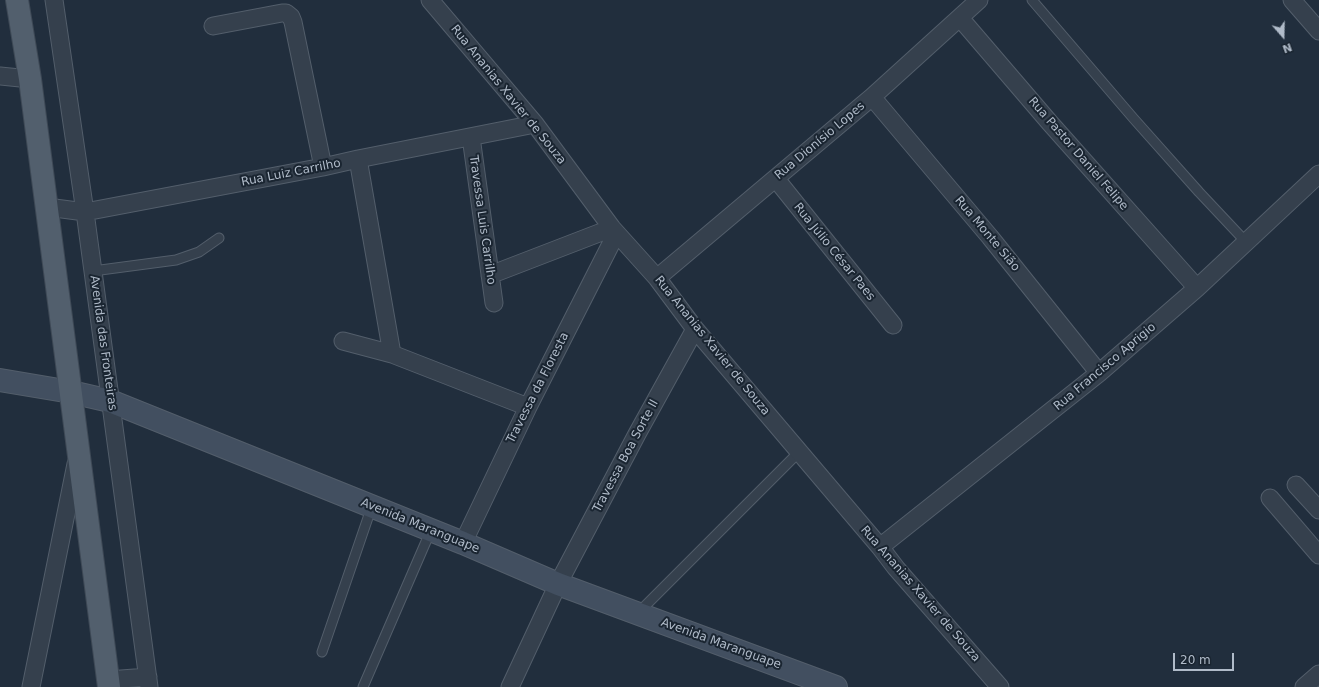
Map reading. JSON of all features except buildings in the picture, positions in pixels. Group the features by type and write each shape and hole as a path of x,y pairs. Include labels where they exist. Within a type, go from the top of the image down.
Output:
{"main road":[{"path":"16,0 30,79 108,684"},
{"name":"Avenida Maranguape","path":"0,380 110,400 463,543 558,584 836,687"}],"street":[{"name":"Avenida das Fronteiras","path":"54,0 86,212 148,682"},
{"name":"Rua Ananias Xavier de Souza","path":"430,0 535,124 614,231 657,278 695,329 880,547 896,568 1000,687"},
{"name":"Rua Dionísio Lopes","path":"657,278 872,97 979,0"},
{"path":"1292,0 1319,31"},
{"path":"213,26 282,13 286,13 291,17 323,167"},
{"name":"Rua Pastor Daniel Felipe","path":"960,18 1045,118 1197,288"},
{"path":"0,76 30,79"},
{"name":"Rua Monte Sião","path":"872,97 990,237 1099,373"},
{"name":"Rua Luiz Carrilho","path":"47,207 86,212 323,167 535,124"},
{"name":"Travessa Luis Carrilho","path":"471,137 494,303"},
{"path":"358,159 392,354"},
{"name":"Rua Francisco Aprigio","path":"880,547 1099,373 1197,288 1319,174"},
{"name":"Rua Júlio César Paes","path":"776,178 893,325"},
{"path":"490,275 614,231"},
{"name":"Travessa da Floresta","path":"463,543 614,231"},
{"name":"Travessa Boa Sorte II","path":"510,687 558,584 637,434 695,329"},
{"path":"343,341 392,354 528,407"},
{"path":"31,687 78,453"},
{"path":"1296,485 1319,510"},
{"path":"1270,498 1319,554"},
{"path":"1304,687 1319,674"},
{"path":"108,684 148,682"}],"lane":[{"path":"1032,0 1134,119 1246,242"},
{"path":"93,271 176,260 198,252 219,238"},
{"path":"638,613 799,452"},
{"path":"322,652 372,506"},
{"path":"363,687 431,530"}]}
